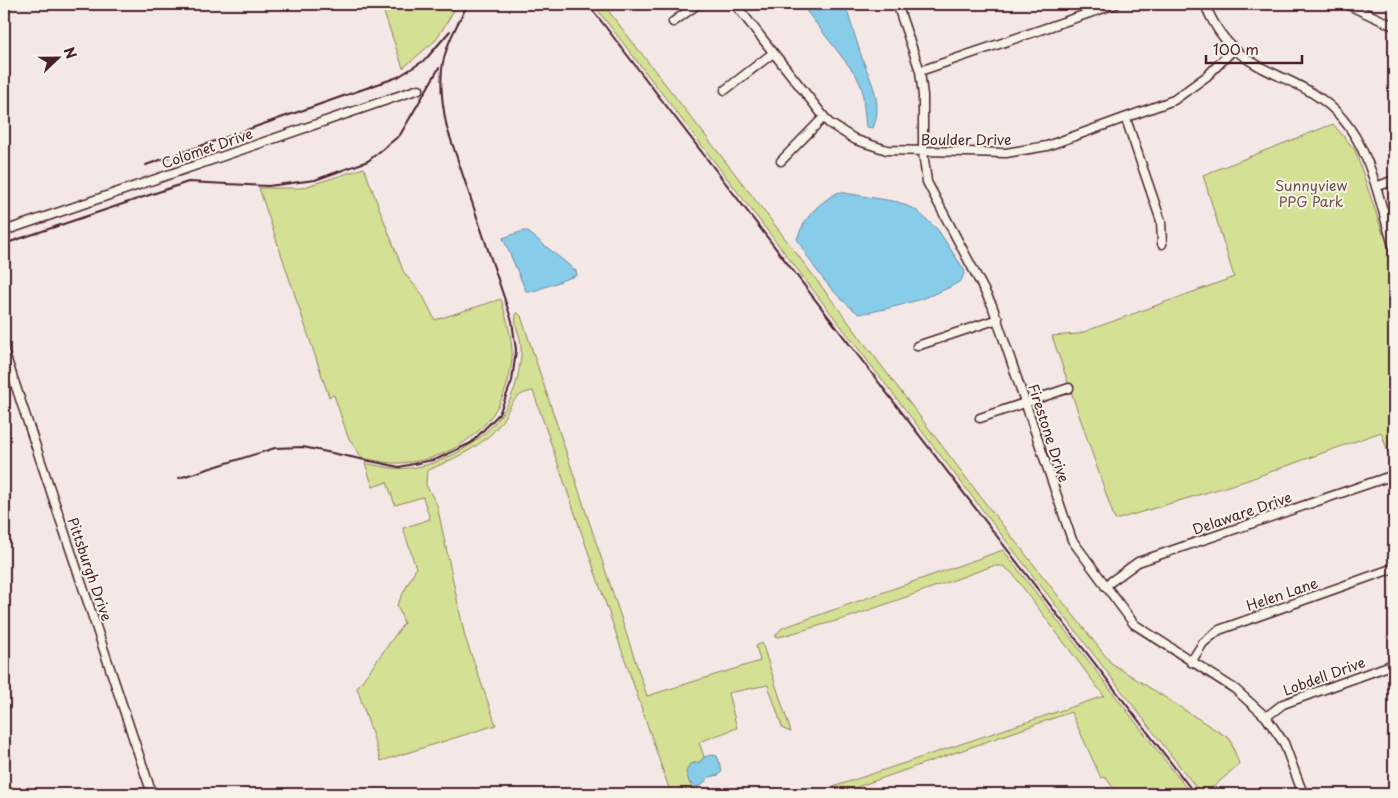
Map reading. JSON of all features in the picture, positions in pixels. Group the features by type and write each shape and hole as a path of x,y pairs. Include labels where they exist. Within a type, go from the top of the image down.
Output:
{"street":[{"path":"672,22 698,4"},
{"name":"Boulder Drive","path":"735,4 824,117 839,130 862,143 887,150 1022,152 1047,146 1156,108 1185,94 1207,76 1234,49"},
{"name":"Firestone Drive","path":"897,4 920,71 923,96 923,152 927,182 986,292 998,319 1072,540 1105,586 1142,631 1234,689 1266,717 1284,743 1304,794"},
{"path":"920,71 1116,4"},
{"path":"1205,4 1220,33 1234,49 1264,71 1312,94 1335,111 1358,141 1376,187 1394,248"},
{"path":"1346,4 1394,26"},
{"path":"725,90 773,53"},
{"name":"Colomet Drive","path":"4,231 419,89"},
{"path":"780,161 824,117"},
{"path":"1126,118 1161,221 1162,244"},
{"path":"1376,187 1394,180"},
{"path":"1380,199 1394,230"},
{"path":"917,346 998,319"},
{"name":"Pittsburgh Drive","path":"4,351 152,794"},
{"path":"980,418 1069,388"},
{"name":"Delaware Drive","path":"1105,586 1138,562 1394,475"},
{"name":"Helen Lane","path":"1191,662 1203,643 1220,630 1394,568"},
{"name":"Lobdell Drive","path":"1266,717 1283,704 1394,664"}],"green space":[{"path":"381,4 458,4 436,40 403,68"},
{"path":"593,4 603,4 781,233 986,504 1111,663 1230,739 1239,764 1211,789 1214,794 1201,794"},
{"name":"Sunnyview PPG Park","path":"1333,124 1355,150 1383,234 1386,233 1394,255 1394,470 1381,432 1245,481 1115,520 1052,336 1078,334 1234,277 1203,175"},
{"path":"364,168 404,273 422,294 435,320 501,299 510,333 512,358 506,387 498,406 487,422 458,446 440,455 421,460 395,463 362,458 348,437 334,395 329,397 259,188 301,188"},
{"path":"517,312 521,316 647,696 760,661 756,646 762,643 791,732 783,729 768,685 728,693 737,728 699,742 704,757 700,762 694,763 689,782 696,794 671,794 533,391 515,399 499,425 484,440 466,452 427,471 426,485 437,505 465,637 496,725 381,761 357,688 404,623 397,605 416,568 403,528 430,519 423,497 395,505 387,482 373,487 365,463 399,468 410,468 428,464 462,450 491,427 511,397 517,380 521,342 516,325"},
{"path":"1003,550 1191,794 1118,794 1105,777 1101,778 1071,712 837,794 812,794 1104,696 1012,573 1003,566 993,566 850,617 779,637 775,636 782,628"}],"water":[{"path":"801,4 845,4 874,88 877,107 873,128 866,127 862,88 856,75"},
{"path":"839,192 898,202 916,210 938,230 965,271 961,281 938,293 911,302 859,314 840,298 824,280 797,239 813,211"},
{"path":"527,231 576,271 577,275 534,291 526,291 503,238"},
{"path":"717,756 722,771 719,775 709,777 702,785 696,787 689,782 686,772 690,764 700,762 704,757"}],"railway":[{"path":"179,478 275,448 303,447 399,467 437,459 471,443 499,414 512,381 516,350 512,321 447,128 441,92 441,77 446,50 468,4"},
{"path":"588,4 1195,794"},
{"path":"146,165 398,77 425,60 450,31"},
{"path":"4,244 188,182 268,186 315,180 368,161 400,135 439,68"}]}
